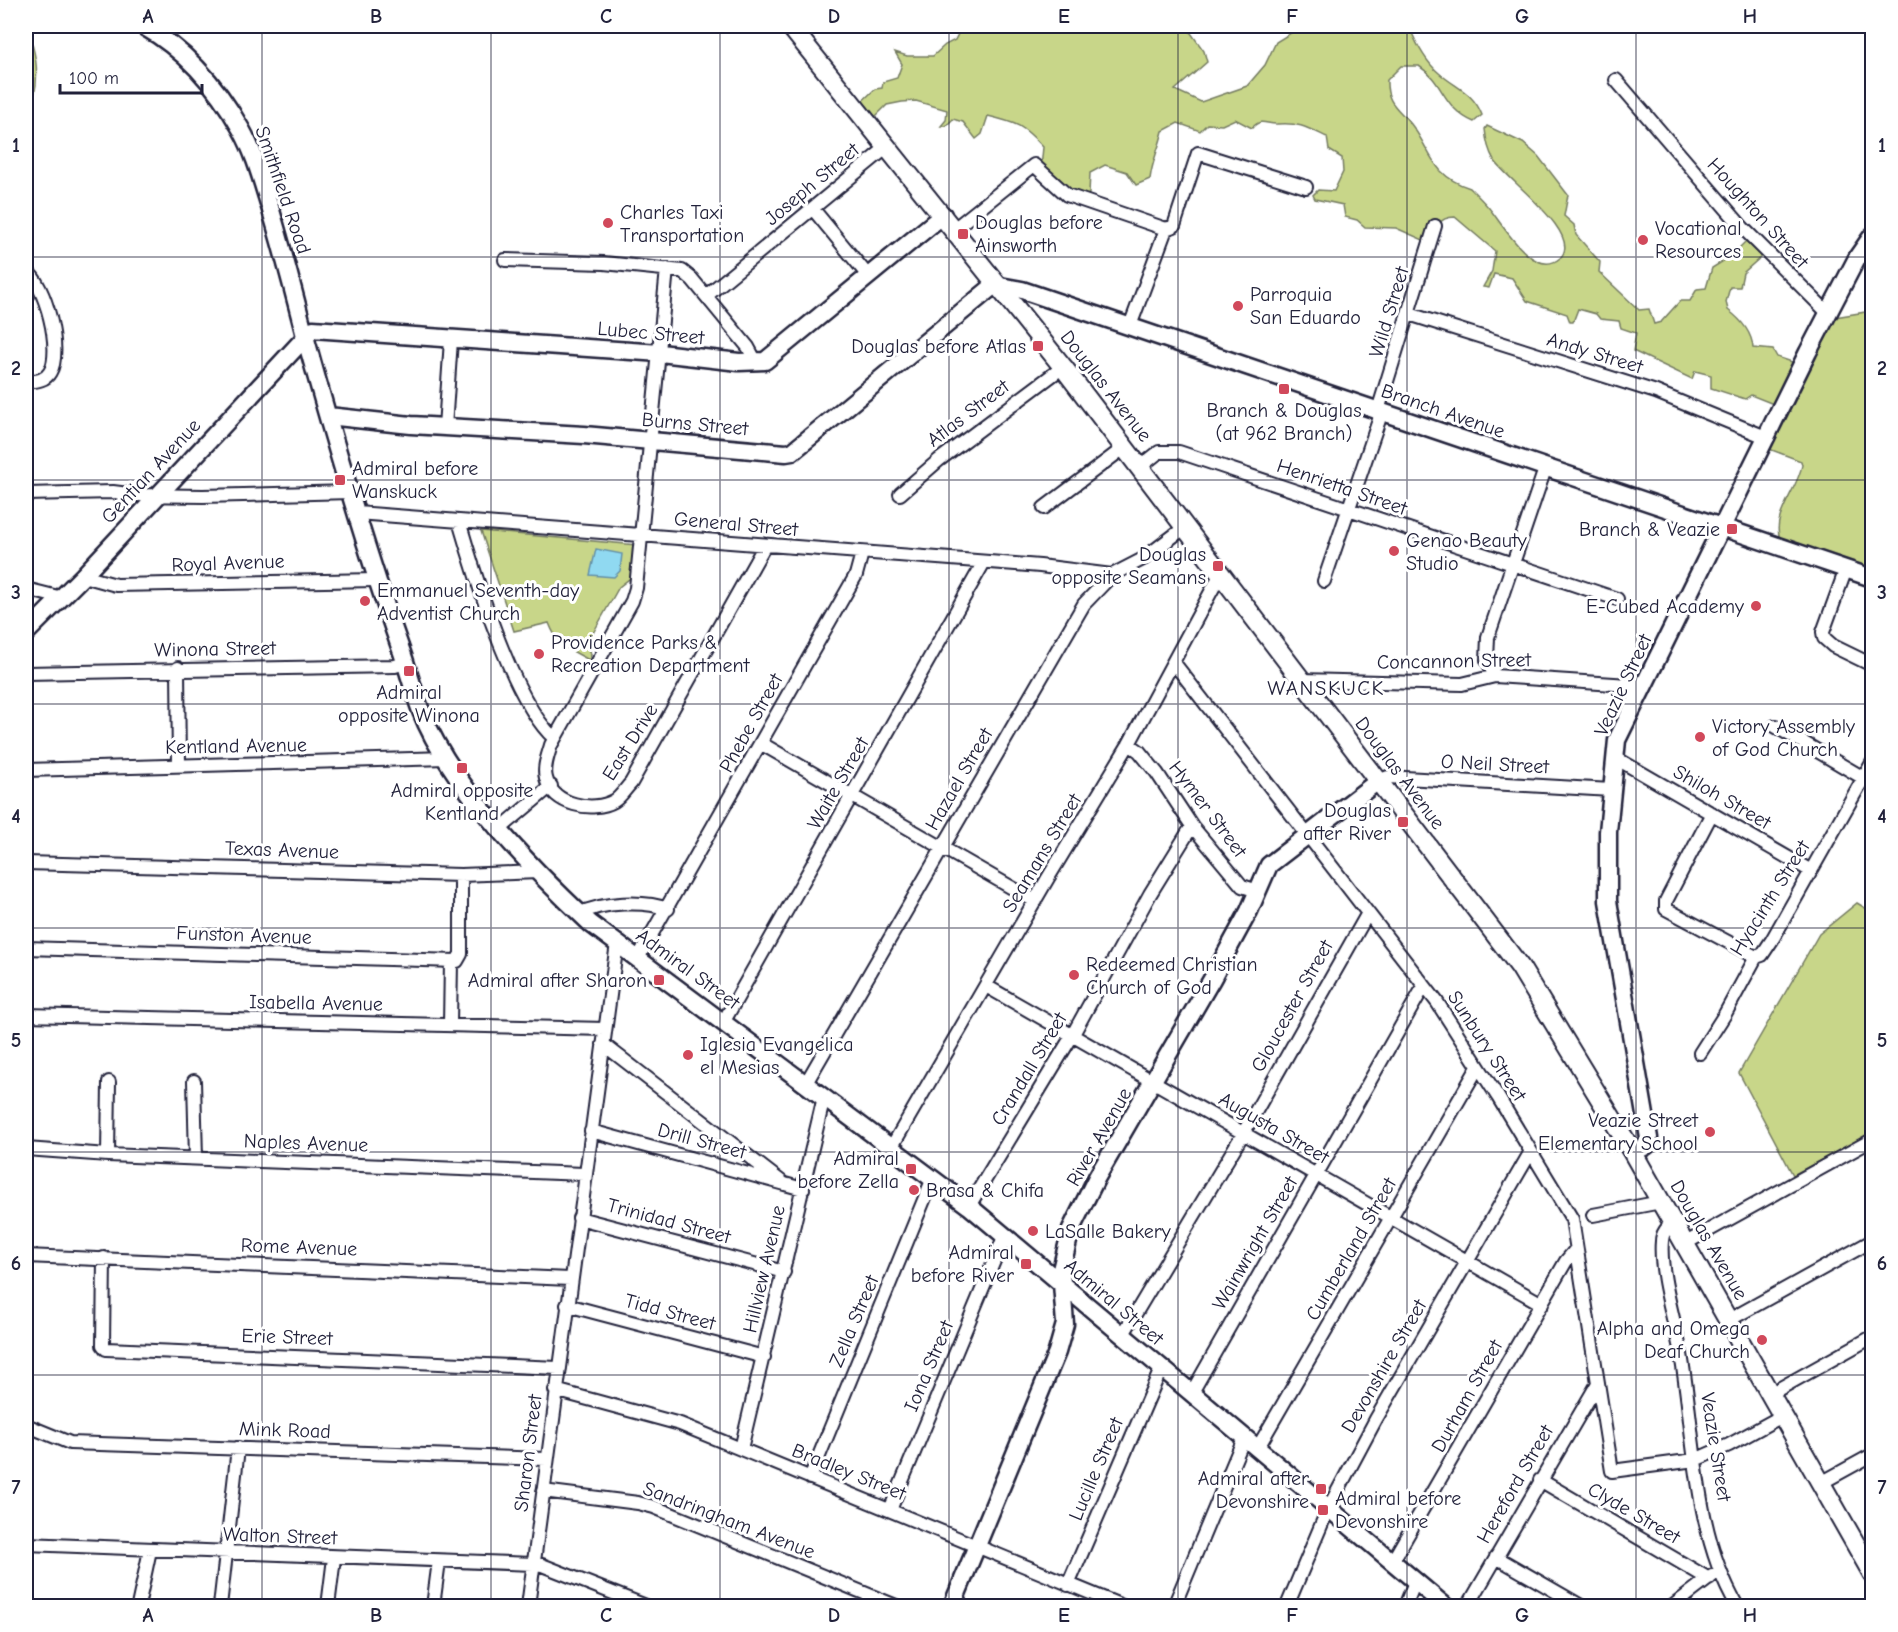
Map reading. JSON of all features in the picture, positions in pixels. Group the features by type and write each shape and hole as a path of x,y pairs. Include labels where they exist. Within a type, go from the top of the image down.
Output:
{"main road":[{"name":"Douglas Avenue","path":"790,26 1064,367 1184,528 1520,967 1633,1153 1782,1416 1870,1562"}],"street":[{"name":"Smithfield Road","path":"143,26 159,35 194,63 218,90 243,131 257,165 305,335"},
{"name":"Houghton Street","path":"1616,80 1743,228 1828,314"},
{"name":"Joseph Street","path":"706,296 887,147"},
{"path":"954,229 1034,165 1067,195 1166,229 1174,226 1198,153 1306,187"},
{"path":"813,209 870,277"},
{"name":"Lubec Street","path":"305,335 313,329 322,328 451,340 660,353 739,363 754,360 765,361 943,215"},
{"name":"Wild Street","path":"1324,581 1380,411 1435,225"},
{"path":"1130,326 1166,229"},
{"name":"Veazie Street","path":"1633,1153 1646,1146 1649,1138 1608,901 1611,790 1617,740 1857,256 1872,236"},
{"path":"505,260 604,263 682,271 748,347 754,360"},
{"path":"500,829 551,786 546,780 545,768 554,738 632,601 640,572 667,269"},
{"path":"26,271 34,277 50,317 54,358 50,373 45,377 26,382"},
{"name":"Branch Avenue","path":"1000,286 1022,290 1130,326 1545,469 1872,578"},
{"name":"Burns Street","path":"328,416 445,428 652,440 792,452 992,288 1000,286"},
{"name":"Andy Street","path":"1409,314 1656,392 1768,438"},
{"name":"Admiral Street","path":"305,335 376,580 422,712 447,758 500,829 538,872 579,914 617,944 969,1206 1445,1606"},
{"name":"Gentian Avenue","path":"26,633 83,576 305,335"},
{"path":"445,428 451,340"},
{"name":"Atlas Street","path":"900,494 939,460 1064,367"},
{"path":"1044,508 1125,447"},
{"name":"Henrietta Street","path":"1140,466 1159,452 1179,452 1617,599"},
{"path":"1495,676 1487,660 1487,643 1511,565 1545,469"},
{"path":"26,494 351,492"},
{"name":"General Street","path":"357,513 1087,570 1112,575"},
{"path":"459,521 504,652 525,699 543,728 554,738"},
{"name":"Hazael Street","path":"806,1083 1084,604 1112,575 1143,559 1184,528"},
{"name":"East Drive","path":"551,786 562,798 591,807 605,805 621,795 638,772 765,545"},
{"name":"Phebe Street","path":"638,958 762,744 856,575 862,553"},
{"name":"Waite Street","path":"724,1022 984,562"},
{"path":"1846,569 1823,632 1824,638 1833,646 1872,665"},
{"name":"Seamans Street","path":"891,1148 1129,744 1220,575"},
{"name":"Royal Avenue","path":"83,576 117,585 376,580"},
{"path":"26,589 62,598"},
{"name":"Winona Street","path":"26,673 178,668 394,666 405,663"},
{"name":"Sunbury Street","path":"1174,663 1424,986 1478,1067 1572,1219 1612,1471 1695,1460"},
{"path":"178,668 179,766"},
{"name":"Concannon Street","path":"1301,680 1462,684 1495,676 1644,686"},
{"path":"1775,726 1868,780"},
{"path":"762,744 1035,901"},
{"name":"Hymer Street","path":"1129,744 1139,751 1157,773 1192,826 1242,886 1258,891"},
{"name":"Kentland Avenue","path":"26,770 447,758"},
{"name":"Shiloh Street","path":"1614,758 1811,871"},
{"name":"Hyacinth Street","path":"1700,1053 1725,1014 1756,957 1762,955 1772,940 1811,871 1868,780 1872,763"},
{"name":"O Neil Street","path":"1378,782 1388,777 1611,790"},
{"name":"River Avenue","path":"952,1606 1058,1349 1065,1324 1061,1270 1071,1229 1097,1178 1154,1083 1258,891 1269,865 1378,782"},
{"path":"1712,813 1666,901 1666,909 1756,957"},
{"name":"Crandall Street","path":"969,1206 1072,1036 1150,894 1192,826"},
{"name":"Texas Avenue","path":"26,863 461,875 538,872"},
{"path":"450,1025 461,875"},
{"path":"579,914 600,907 651,904 668,909"},
{"name":"Gloucester Street","path":"1122,1336 1244,1132 1368,913"},
{"path":"570,1279 617,944"},
{"name":"Funston Avenue","path":"26,948 456,960"},
{"name":"Augusta Street","path":"986,986 1542,1304"},
{"name":"Wainwright Street","path":"1191,1394 1424,986"},
{"name":"Isabella Avenue","path":"26,1015 605,1029"},
{"path":"603,1044 783,1183"},
{"name":"Cumberland Street","path":"1174,1606 1250,1444 1392,1219 1478,1067"},
{"path":"194,1081 196,1158"},
{"path":"108,1155 109,1082"},
{"name":"Hillview Avenue","path":"741,1449 824,1097"},
{"name":"Drill Street","path":"591,1131 803,1189"},
{"path":"1684,1244 1872,1140"},
{"name":"Naples Avenue","path":"26,1149 108,1155 584,1174"},
{"name":"Devonshire Street","path":"1287,1606 1328,1509 1376,1419 1530,1152"},
{"name":"Zella Street","path":"810,1478 933,1178"},
{"path":"1593,1215 1661,1202"},
{"name":"Trinidad Street","path":"579,1218 784,1272"},
{"name":"Veazie Street","path":"1673,1222 1664,1232 1662,1256 1681,1356 1695,1460 1714,1557 1737,1606"},
{"name":"Iona Street","path":"890,1510 1004,1237"},
{"path":"1728,1320 1872,1241"},
{"name":"Durham Street","path":"1392,1562 1566,1261 1576,1249"},
{"name":"Rome Avenue","path":"26,1256 570,1279"},
{"name":"Erie Street","path":"104,1258 103,1345 106,1349 558,1368"},
{"name":"Sharon Street","path":"528,1606 570,1279"},
{"name":"Tidd Street","path":"567,1305 764,1356"},
{"path":"1770,1394 1872,1337"},
{"name":"Lucille Street","path":"1068,1585 1161,1369"},
{"name":"Hereford Street","path":"1468,1606 1598,1383"},
{"name":"Bradley Street","path":"555,1390 680,1424 1122,1606"},
{"path":"1695,1460 1729,1445 1782,1416"},
{"name":"Mink Road","path":"26,1425 70,1443 546,1460"},
{"path":"220,1606 238,1448"},
{"path":"1821,1483 1872,1455"},
{"name":"Clyde Street","path":"1540,1480 1708,1579"},
{"name":"Sandringham Avenue","path":"543,1491 638,1503 654,1508 896,1606"},
{"name":"Walton Street","path":"26,1544 334,1558 533,1564 542,1565 646,1606"},
{"path":"138,1606 150,1550"},
{"path":"1496,1557 1581,1606"},
{"path":"328,1606 334,1558"},
{"path":"434,1606 439,1561"},
{"path":"1673,1606 1719,1570"},
{"path":"1405,1606 1415,1582"}],"green space":[{"path":"26,26 36,60 37,77 34,96 26,96"},
{"path":"967,26 1186,26 1204,51 1207,62 1175,90 1201,102 1247,86 1265,65 1276,42 1302,26 1409,26 1430,63 1474,101 1482,115 1474,122 1464,117 1450,103 1427,72 1419,66 1401,66 1387,80 1391,100 1418,134 1439,169 1457,183 1470,188 1529,256 1540,262 1550,263 1560,258 1565,248 1562,236 1541,208 1494,160 1487,141 1485,129 1487,126 1523,143 1538,156 1568,195 1564,216 1574,225 1576,235 1600,262 1599,272 1639,310 1649,309 1654,324 1661,322 1680,301 1690,301 1697,289 1706,288 1712,268 1730,257 1748,239 1762,256 1743,273 1740,287 1730,287 1726,302 1728,310 1748,331 1753,348 1773,350 1777,357 1801,365 1835,317 1872,311 1872,570 1780,538 1779,521 1802,465 1801,461 1764,447 1781,407 1751,395 1745,399 1711,388 1711,375 1695,371 1692,379 1633,351 1636,333 1621,328 1619,321 1600,319 1596,314 1578,309 1573,322 1570,322 1567,314 1527,301 1512,278 1494,274 1489,288 1483,287 1492,271 1495,251 1455,217 1444,219 1441,222 1435,229 1430,243 1396,228 1365,227 1357,220 1345,217 1343,205 1315,199 1313,195 1318,190 1334,191 1343,172 1342,158 1329,150 1327,137 1303,126 1264,122 1252,128 1235,119 1222,125 1207,124 1200,131 1178,123 1163,131 1150,179 1136,185 1127,172 1105,165 1090,173 1089,193 1085,206 1040,178 1043,147 1024,129 1013,123 988,116 982,134 976,139 963,122 953,119 946,126 941,126 946,120 947,110 916,101 887,105 868,124 855,108 875,89 882,88 883,82 897,78 902,64 895,52 907,56 933,56 945,45 955,40 959,32"},
{"path":"481,531 637,545 634,575 619,587 588,642 591,655 589,660 560,642 549,623 514,631"},
{"path":"1857,903 1872,912 1872,1133 1793,1175 1739,1073 1819,934"}],"water":[{"path":"596,549 622,554 620,571 614,577 590,575"}],"place":[{"name":"Charles Taxi Transportation","path":"608,223"},
{"name":"Douglas before Ainsworth","path":"963,234"},
{"name":"Vocational Resources","path":"1643,240"},
{"name":"Parroquia San Eduardo","path":"1238,306"},
{"name":"Douglas before Atlas","path":"1038,346"},
{"name":"Branch & Douglas (at 962 Branch)","path":"1284,389"},
{"name":"Admiral before Wanskuck","path":"340,480"},
{"name":"Branch & Veazie","path":"1732,529"},
{"name":"Genao Beauty Studio","path":"1394,551"},
{"name":"Douglas opposite Seamans","path":"1218,566"},
{"name":"Emmanuel Seventh-day Adventist Church","path":"365,601"},
{"name":"E-Cubed Academy","path":"1756,606"},
{"name":"Providence Parks & Recreation Department","path":"539,654"},
{"name":"Admiral opposite Winona","path":"409,671"},
{"name":"Victory Assembly of God Church","path":"1700,737"},
{"name":"Admiral opposite Kentland","path":"462,768"},
{"name":"Douglas after River","path":"1403,822"},
{"name":"Redeemed Christian Church of God","path":"1074,975"},
{"name":"Admiral after Sharon","path":"659,980"},
{"name":"Iglesia Evangelica el Mesias","path":"688,1055"},
{"name":"Veazie Street Elementary School","path":"1710,1132"},
{"name":"Admiral before Zella","path":"911,1169"},
{"name":"Brasa & Chifa","path":"914,1190"},
{"name":"LaSalle Bakery","path":"1033,1231"},
{"name":"Admiral before River","path":"1026,1264"},
{"name":"Alpha and Omega Deaf Church","path":"1762,1340"},
{"name":"Admiral after Devonshire","path":"1321,1489"},
{"name":"Admiral before Devonshire","path":"1323,1510"}],"district":[{"name":"WANSKUCK","path":"1326,688"}]}
